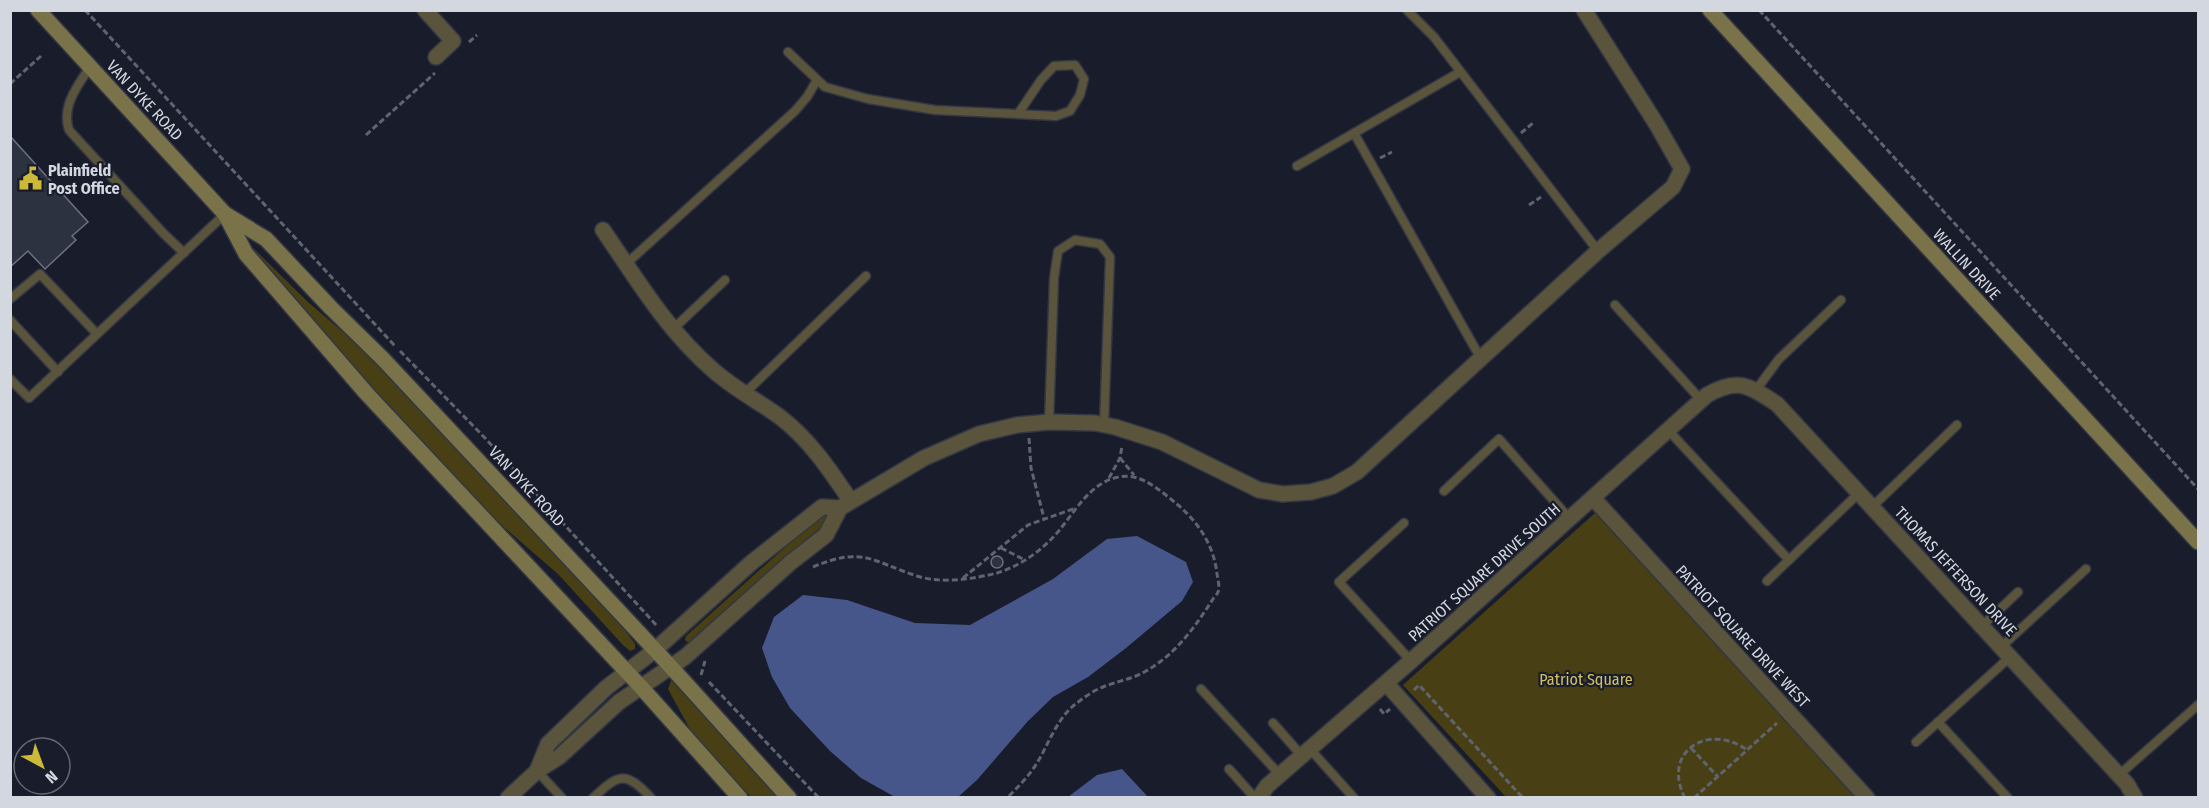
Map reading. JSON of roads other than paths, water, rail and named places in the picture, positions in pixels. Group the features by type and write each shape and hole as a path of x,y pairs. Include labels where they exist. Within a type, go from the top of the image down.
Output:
{"street":[{"name":"VAN DYKE ROAD","path":"38,10 225,214 246,254 366,394 641,687 740,798"},
{"path":"425,10 453,41 439,62"},
{"path":"537,771 549,744 606,688 655,650 751,563 822,507 845,504 924,458 979,434 1017,425 1049,422 1104,425 1162,442 1259,490 1283,494 1311,492 1333,486 1357,472 1598,251 1673,187 1682,170 1657,125 1584,10"},
{"name":"WALLIN DRIVE","path":"1710,10 2199,542"},
{"name":"VAN DYKE ROAD","path":"225,214 266,239 331,309 384,359 671,667 789,798"},
{"path":"603,230 638,285 672,330 713,370 782,418 810,446 833,474 845,504"},
{"name":"THOMAS JEFFERSON DRIVE","path":"1738,384 1756,390 1777,404 2119,775 2135,798"},
{"name":"PATRIOT SQUARE DRIVE SOUTH","path":"1257,798 1267,786 1411,661 1701,400 1721,387 1738,384"},
{"name":"PATRIOT SQUARE DRIVE WEST","path":"1593,498 1868,798"},
{"path":"508,798 537,771 559,757 619,702 685,657 790,563 826,535 845,504"},
{"path":"1386,683 1488,798"}],"lane":[{"path":"1407,10 1434,37 1598,251"},
{"path":"788,52 825,87 868,99 935,110 1056,116 1070,111 1080,95 1084,79 1075,65 1054,66 1034,89 1018,114"},
{"path":"90,67 70,101 67,117 69,130 155,225 184,253"},
{"path":"1298,166 1460,72"},
{"path":"626,264 795,111 817,80"},
{"path":"1354,134 1481,359"},
{"path":"10,379 29,398 225,214"},
{"path":"1049,422 1054,278 1058,250 1075,240 1100,244 1110,257 1104,425"},
{"path":"10,299 40,274 98,334"},
{"path":"745,393 866,276"},
{"path":"672,330 725,280"},
{"path":"1756,390 1779,359 1842,300"},
{"path":"1615,305 1701,400"},
{"path":"10,320 57,372"},
{"path":"1872,507 1958,425"},
{"path":"1668,430 1789,560"},
{"path":"1443,491 1499,439 1570,519"},
{"path":"1767,581 1859,493"},
{"path":"1404,523 1339,582 1411,661"},
{"path":"1916,742 2086,569"},
{"path":"1982,626 2018,592"},
{"path":"1201,688 1280,775"},
{"path":"2119,775 2199,705"},
{"path":"1938,722 2008,798"},
{"path":"1273,723 1354,798"},
{"path":"1228,769 1257,798"},
{"path":"537,771 562,798"},
{"path":"593,798 610,781 624,777 637,782 651,798"}],"water":[{"path":"1137,536 1186,562 1193,582 1182,601 1088,677 1053,697 1028,721 977,780 958,797 895,797 861,778 830,751 790,708 772,677 762,648 774,617 803,595 847,600 915,623 970,625 1053,579 1107,539"},
{"path":"1122,769 1148,797 1068,797 1097,775"}],"place":[{"name":"Plainfield Post Office","path":"30,179"}],"park label":[{"name":"Patriot Square","path":"1586,679"}]}
